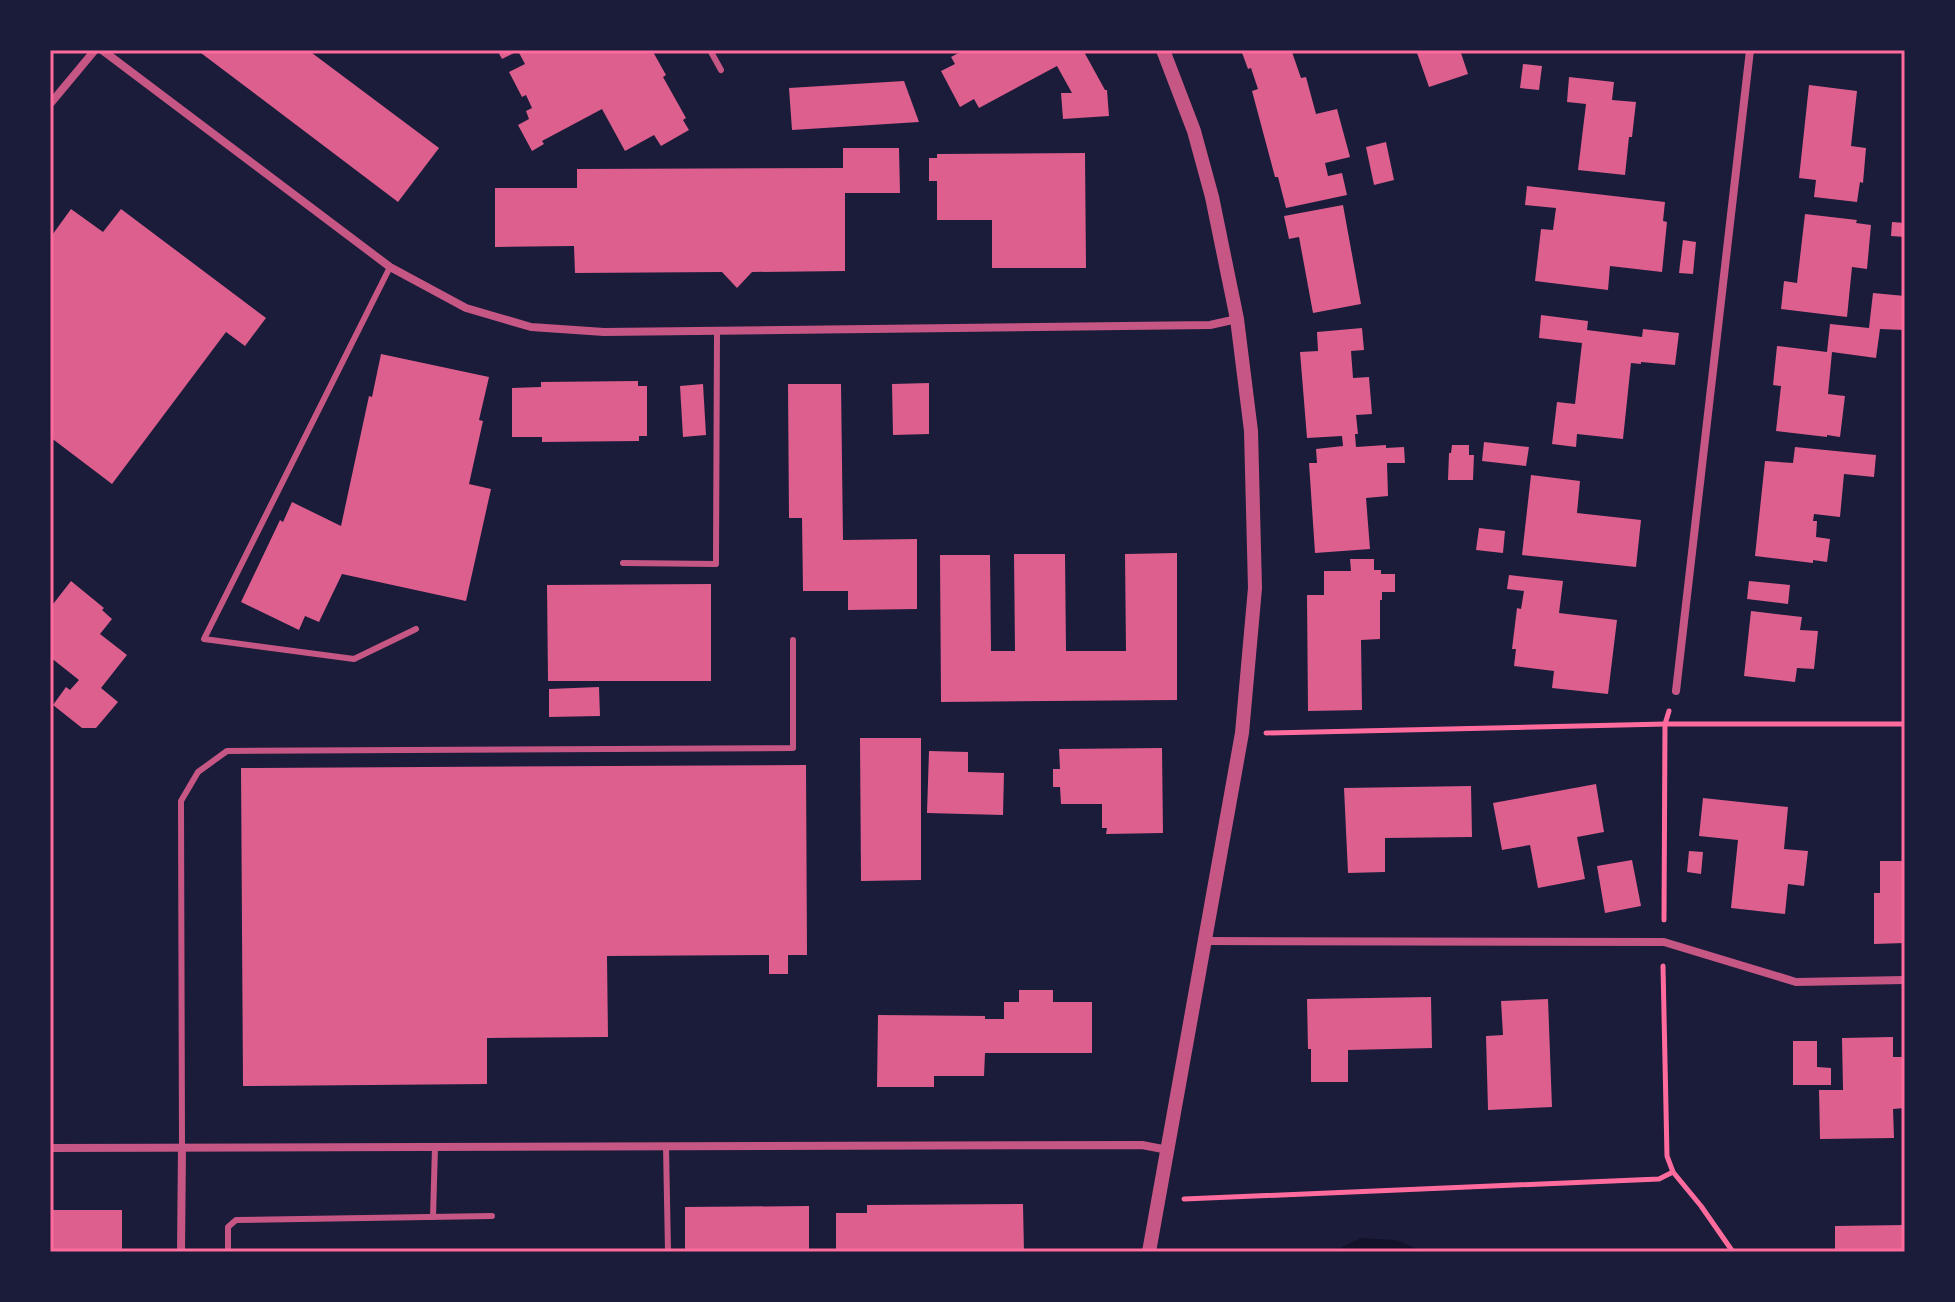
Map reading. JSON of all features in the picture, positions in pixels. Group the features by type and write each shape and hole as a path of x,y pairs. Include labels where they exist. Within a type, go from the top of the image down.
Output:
{"street":[{"path":"50,104 95,50"},
{"path":"102,50 390,267 466,308 531,327 604,332 717,332 1210,325 1237,319"},
{"path":"1149,1252 1242,733 1255,588 1251,431 1237,319 1209,184 1194,131 1163,50"},
{"path":"1676,691 1750,50"},
{"path":"1205,941 1664,942 1796,982 1905,980"},
{"path":"50,1148 1142,1145 1168,1150"},
{"path":"181,1252 182,1147"}],"lane":[{"path":"710,50 721,70"},
{"path":"390,267 204,639 354,659 416,629"},
{"path":"623,563 716,564 717,332"},
{"path":"182,1147 181,801 198,772 227,751 793,748 793,640"},
{"path":"666,1146 668,1252"},
{"path":"433,1217 435,1147"},
{"path":"228,1252 228,1227 236,1220 492,1216"}],"path":[{"path":"1676,691 1665,724 1662,988 1667,1156 1673,1172 1733,1252"},
{"path":"1242,733 1665,724 1905,724"},
{"path":"1160,1193 1187,1200 1659,1179 1673,1172"}],"shaded area":[{"path":"1361,1238 1396,1240 1424,1252 1332,1252"}],"building":[{"path":"197,50 308,50 439,148 398,202"},
{"path":"497,50 652,50 689,130 661,146 654,135 625,151 602,109 542,141 544,144 532,151 518,125 529,119 526,111 532,108 526,95 522,97 509,72 525,64 518,51 502,59"},
{"path":"964,50 1083,50 1107,90 1109,116 1063,119 1061,93 1072,93 1057,66 979,108 974,99 960,107 941,71 955,64 951,57"},
{"path":"1241,50 1298,50 1292,52 1301,78 1306,77 1316,114 1337,109 1350,157 1325,163 1328,176 1342,173 1347,195 1286,208 1252,91 1258,89"},
{"path":"1416,50 1460,50 1468,74 1429,87"},
{"path":"1523,64 1542,66 1539,90 1520,88"},
{"path":"1569,77 1614,82 1612,100 1636,102 1625,175 1578,170 1586,104 1567,102"},
{"path":"904,81 919,122 792,130 789,88"},
{"path":"1809,85 1857,91 1851,146 1866,148 1863,183 1860,182 1857,202 1814,197 1816,180 1799,178"},
{"path":"1386,142 1394,180 1374,185 1366,147"},
{"path":"843,148 899,148 900,193 845,193 845,271 752,272 737,288 722,272 575,273 574,246 495,247 495,188 577,188 577,169 843,168"},
{"path":"1085,153 1086,268 992,268 992,220 937,220 937,181 929,181 929,158 937,158 937,154"},
{"path":"1527,186 1665,202 1663,221 1667,222 1662,272 1610,266 1608,290 1535,281 1541,229 1553,230 1556,208 1525,205"},
{"path":"1343,205 1361,304 1313,313 1299,237 1289,239 1284,216"},
{"path":"71,209 103,232 121,209 266,318 245,346 226,332 112,484 50,437 50,238"},
{"path":"1805,214 1857,220 1856,223 1871,225 1867,269 1852,267 1847,317 1781,309 1784,281 1797,283"},
{"path":"1892,222 1905,223 1905,237 1891,236"},
{"path":"1683,240 1696,242 1693,274 1679,273"},
{"path":"1873,293 1905,296 1905,330 1880,329 1876,358 1832,352 1828,394 1845,396 1840,437 1776,431 1781,386 1773,385 1777,346 1827,352 1830,324 1869,328"},
{"path":"1541,315 1588,321 1587,330 1642,337 1643,329 1679,333 1675,365 1631,363 1623,439 1577,434 1576,447 1552,444 1557,402 1575,404 1582,343 1539,338"},
{"path":"1362,328 1364,350 1351,351 1353,378 1369,377 1372,414 1356,415 1356,447 1404,447 1405,463 1387,463 1388,496 1366,498 1370,549 1315,553 1309,463 1317,463 1316,449 1343,446 1342,436 1307,438 1300,352 1318,351 1317,332"},
{"path":"381,354 489,377 469,484 491,489 466,601 342,574 319,622 305,616 299,630 241,602 280,520 283,522 292,502 341,526"},
{"path":"638,381 638,386 647,386 647,436 639,436 639,441 542,442 542,437 512,437 512,388 541,387 541,382"},
{"path":"929,383 929,434 893,435 892,384"},
{"path":"703,384 706,435 683,437 680,386"},
{"path":"788,384 841,384 843,540 917,539 917,609 848,610 848,591 803,591 802,518 789,518"},
{"path":"1484,442 1529,447 1526,466 1482,461"},
{"path":"1452,445 1469,445 1469,455 1474,455 1473,480 1448,480"},
{"path":"1795,447 1876,455 1874,477 1844,474 1840,517 1814,514 1816,537 1830,539 1827,562 1755,556 1765,461 1793,463"},
{"path":"1531,475 1580,481 1577,513 1641,520 1636,567 1522,555"},
{"path":"1479,528 1505,531 1503,553 1476,550"},
{"path":"1177,553 1177,700 941,702 940,555 990,555 991,651 1015,651 1014,554 1065,554 1066,651 1126,651 1125,554"},
{"path":"1350,559 1374,559 1374,570 1381,570 1381,574 1395,574 1395,592 1382,592 1380,639 1361,640 1362,710 1308,711 1307,595 1324,595 1324,571 1351,571"},
{"path":"1509,575 1563,581 1559,613 1617,620 1608,694 1552,688 1554,671 1514,666 1516,649 1512,649 1517,608 1521,609 1524,591 1507,589"},
{"path":"71,581 104,608 102,610 112,619 100,634 127,655 101,688 118,702 96,728 82,728 53,705 66,687 70,690 79,680 50,657 50,608"},
{"path":"1749,581 1790,585 1788,604 1747,599"},
{"path":"711,584 711,681 548,681 547,585"},
{"path":"1751,611 1802,617 1800,630 1818,631 1814,669 1797,668 1795,682 1744,676"},
{"path":"599,687 600,716 549,717 549,689"},
{"path":"860,738 921,738 921,880 861,881"},
{"path":"1162,748 1163,833 1106,834 1107,828 1102,828 1102,804 1061,804 1060,787 1053,787 1053,769 1060,769 1059,749"},
{"path":"929,751 968,752 968,772 1004,773 1003,815 927,813"},
{"path":"806,765 807,955 788,955 788,974 769,974 769,955 607,956 608,1037 487,1038 487,1084 243,1086 241,768"},
{"path":"1596,784 1604,832 1577,837 1585,879 1538,888 1530,845 1502,850 1493,803"},
{"path":"1471,786 1472,837 1385,838 1385,872 1348,873 1344,788"},
{"path":"1703,798 1788,807 1784,849 1808,851 1804,886 1788,884 1785,914 1731,908 1738,840 1699,836"},
{"path":"1689,851 1703,852 1701,874 1687,872"},
{"path":"1632,860 1641,906 1605,913 1597,866"},
{"path":"1880,861 1905,861 1905,943 1874,944 1874,893 1880,893"},
{"path":"1019,990 1053,990 1053,1002 1092,1002 1092,1053 985,1053 984,1076 934,1076 934,1087 877,1087 878,1015 1004,1019 1004,1002 1019,1002"},
{"path":"1431,997 1432,1048 1348,1050 1348,1082 1311,1082 1307,999"},
{"path":"1548,999 1552,1107 1488,1110 1486,1036 1503,1035 1501,1001"},
{"path":"1893,1037 1893,1057 1905,1057 1905,1108 1893,1109 1894,1138 1820,1139 1819,1090 1843,1090 1842,1038"},
{"path":"1793,1041 1817,1041 1817,1067 1831,1068 1831,1085 1793,1085"},
{"path":"1023,1204 1024,1252 836,1252 836,1213 867,1213 867,1205"},
{"path":"809,1206 809,1252 685,1252 685,1207"},
{"path":"50,1210 122,1210 122,1252 50,1252"},
{"path":"1905,1225 1905,1252 1835,1252 1835,1226"}]}
